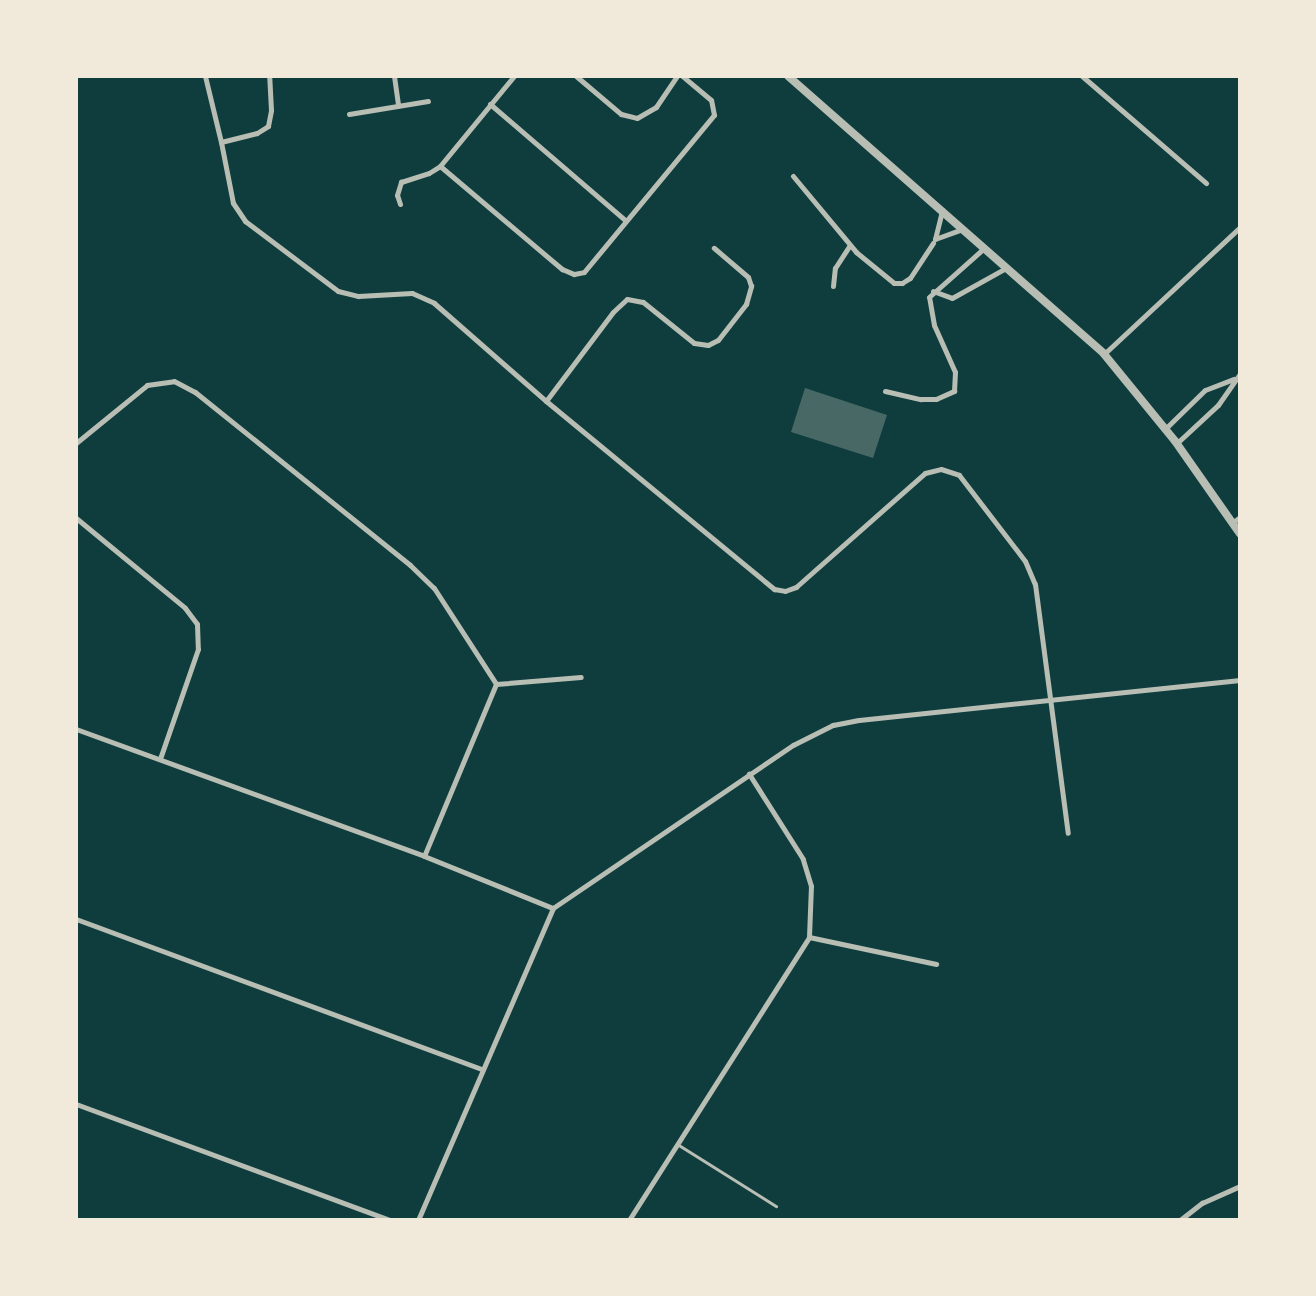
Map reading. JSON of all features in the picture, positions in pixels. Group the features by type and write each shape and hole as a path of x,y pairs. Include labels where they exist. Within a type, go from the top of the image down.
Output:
{"street":[{"path":"205,76 236,209 245,221 302,262 338,291 358,296 406,292 428,299 546,401 768,586 779,591 796,587 917,479 935,469 949,470 962,479 1031,573 1038,595 1068,832"},
{"path":"221,142 257,133 268,126 272,110 269,76"},
{"path":"394,76 398,106"},
{"path":"400,204 397,195 401,182 429,173 440,166 514,76"},
{"path":"576,76 622,114 637,118 656,107 677,76"},
{"path":"440,166 567,272 578,273 589,267 714,115 711,100 682,76"},
{"path":"788,76 1104,354 1166,428 1240,534"},
{"path":"1082,76 1206,183"},
{"path":"349,114 428,101"},
{"path":"490,104 626,221"},
{"path":"793,176 850,245 885,278 899,284 910,278 934,241 942,210"},
{"path":"1104,354 1240,227"},
{"path":"934,241 962,229"},
{"path":"834,286 835,268 850,245"},
{"path":"546,401 613,312 627,299 642,302 699,345 708,345 718,340 746,304 751,286 748,277 714,248"},
{"path":"885,391 921,399 936,399 954,391 955,372 932,318 929,297 933,291 983,248"},
{"path":"933,291 952,298 1006,268"},
{"path":"1177,443 1218,405 1234,379 1240,374"},
{"path":"1166,428 1205,390 1234,379"},
{"path":"76,443 139,390 156,381 174,381 195,392 422,575 445,602 496,684"},
{"path":"1232,523 1240,516"},
{"path":"76,518 186,608 197,624 198,649 160,759"},
{"path":"496,684 581,677"},
{"path":"418,1220 552,908 749,774 810,734 833,725 1240,680"},
{"path":"424,856 496,684"},
{"path":"76,729 424,856 552,908"},
{"path":"628,1220 809,937 811,886 803,859 749,774"},
{"path":"76,919 482,1069"},
{"path":"809,937 936,964"},
{"path":"76,1104 389,1220"},
{"path":"1180,1220 1202,1203 1240,1186"}],"lane":[{"path":"677,1144 776,1206"}],"building":[{"path":"805,388 887,415 873,458 791,432"}]}
